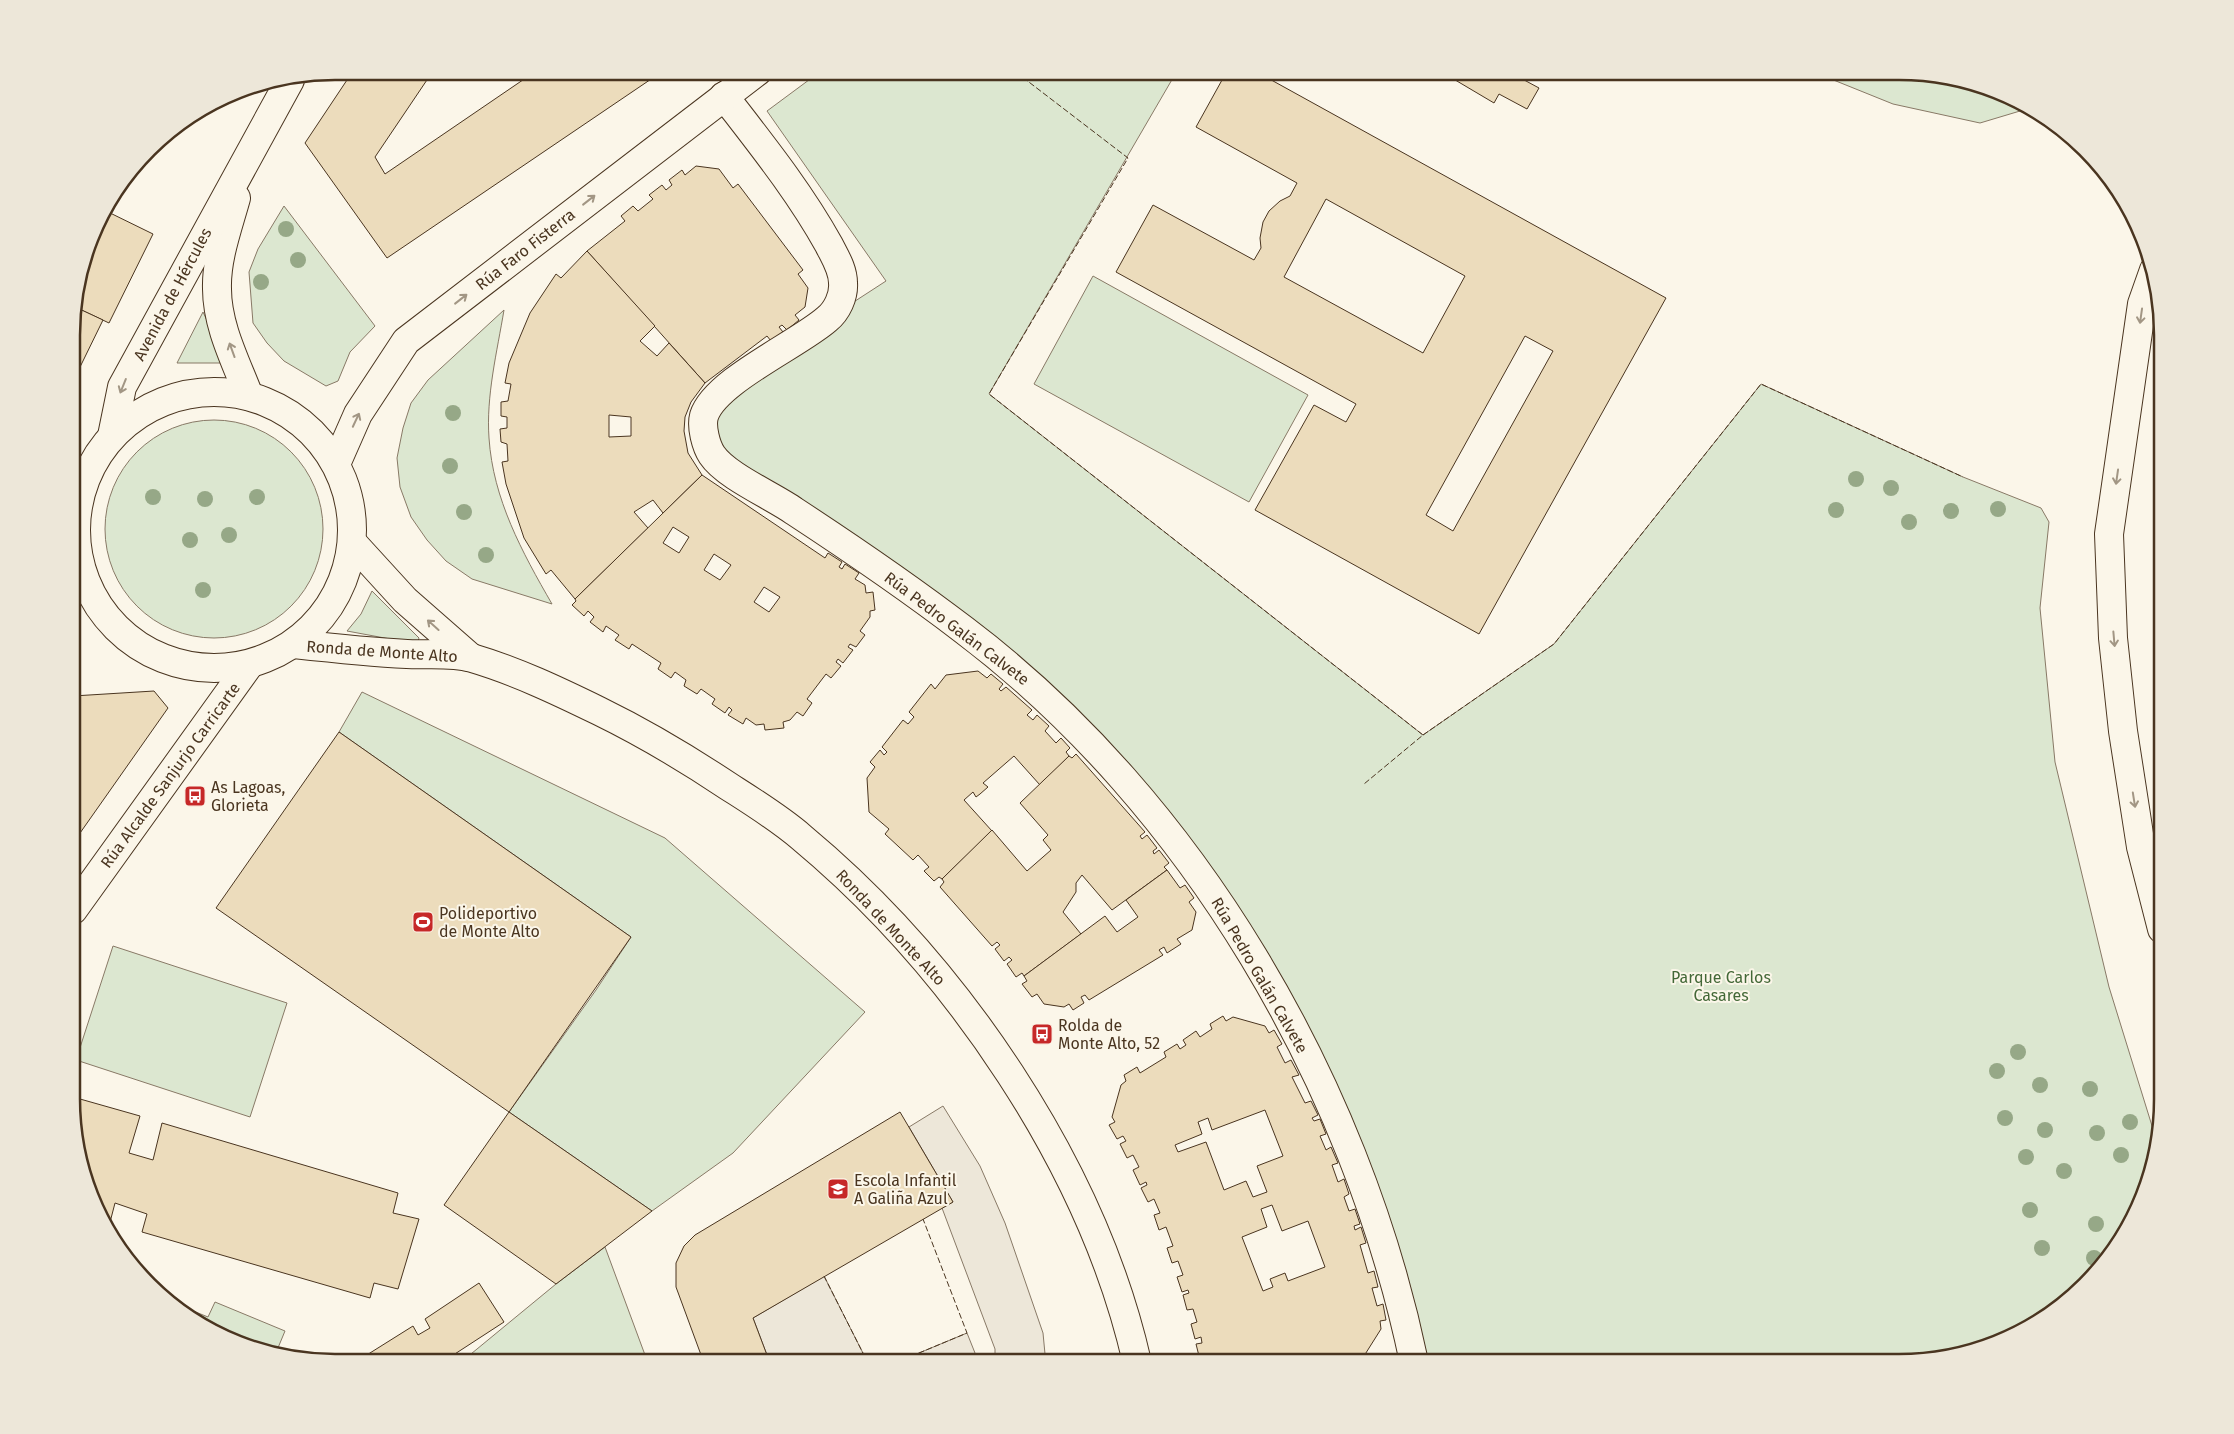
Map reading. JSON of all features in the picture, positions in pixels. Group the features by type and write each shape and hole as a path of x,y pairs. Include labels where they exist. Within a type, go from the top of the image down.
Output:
{"street":[{"name":"Rúa Faro Fisterra","path":"336,464 358,414 406,340 746,80"},
{"name":"Avenida de Hércules","path":"112,436 122,387 287,85"},
{"name":"Rúa Pedro Galán Calvete","path":"724,96 784,173 816,222 840,266 844,284 840,302 829,318 736,380 715,398 704,416 704,435 713,456 734,474 793,509 964,630 1032,684 1095,746 1149,808 1217,898 1291,1024 1339,1126 1377,1221 1402,1308 1412,1354"},
{"name":"Avenida de Hércules","path":"246,158 220,261 217,289 220,316 249,396"},
{"path":"2149,285 2142,304 2109,534 2113,638 2123,731 2141,847 2154,898"},
{"path":"80,495 89,469 112,436 141,412 175,396 212,391 249,396 284,410 314,434 336,464 350,502 352,542 343,581 323,616 294,644 272,657 249,665 210,669 171,663 136,645 107,619 87,585 80,561"},
{"name":"Ronda de Monte Alto","path":"352,542 406,600 470,657"},
{"name":"Ronda de Monte Alto","path":"294,644 374,652 470,657 555,690 678,752 800,836 891,922 954,994 990,1043 1040,1122 1084,1207 1111,1276 1135,1354"},
{"name":"Rúa Alcalde Sanjurjo Carricarte","path":"80,902 249,665"}],"green space":[{"name":"Parque Carlos Casares","path":"809,80 1172,80 989,394 1423,735 1554,644 1761,384 1963,477 2041,508 2049,522 2040,608 2055,762 2109,987 2152,1127 2149,1149 2135,1197 2120,1227 2091,1267 2067,1291 2027,1320 1997,1335 1965,1345 1932,1352 1899,1354 1411,1354 1291,1024 1095,746 734,474 704,416 829,318 886,281 767,111"},
{"path":"1833,80 1932,82 1965,89 1997,99 2021,111 1980,123 1893,104"},
{"path":"284,206 375,326 350,352 338,381 326,386 284,361 267,343 253,323 249,272 258,249"},
{"path":"1093,276 1308,395 1249,502 1034,384"},
{"path":"504,310 489,406 488,422 492,461 496,482 511,524 530,565 552,604 472,579 446,561 427,540 411,517 400,487 397,458 403,428 411,403 428,380"},
{"path":"203,312 227,363 177,363"},
{"path":"214,420 235,422 256,428 275,438 291,452 305,468 315,487 321,508 323,529 321,550 315,571 305,590 291,606 275,620 256,630 235,636 214,638 193,636 172,630 153,620 137,606 123,590 113,571 107,550 105,529 107,508 113,487 123,468 137,452 153,438 172,428 193,422"},
{"path":"372,591 419,638 417,644 347,631 361,614"},
{"path":"362,692 665,838 865,1012 733,1153 652,1211 509,1112 596,990 631,937 339,732"},
{"path":"113,946 287,1003 250,1117 80,1061 80,1048"},
{"path":"605,1247 645,1354 471,1354 556,1284"},
{"path":"215,1302 285,1331 278,1347 237,1335 193,1311 208,1317"}],"shaded area":[{"path":"943,1106 980,1166 1005,1223 1043,1333 1045,1354 995,1354 995,1349 942,1208 953,1202 909,1127"},
{"path":"824,1276 863,1354 767,1354 753,1318"},
{"path":"967,1333 975,1354 917,1354"}],"building":[{"path":"347,80 427,80 375,157 385,174 523,80 650,80 387,258 305,143"},
{"path":"1222,80 1271,80 1666,298 1479,634 1255,510 1314,405 1346,422 1356,404 1116,272 1153,205 1254,260 1261,248 1260,238 1263,222 1269,211 1280,201 1290,196 1297,183 1196,127","holes":["1326,199 1465,276 1423,353 1284,277","1525,336 1553,351 1453,531 1426,515"]},
{"path":"1455,80 1524,80 1539,88 1527,109 1499,94 1494,103"},
{"path":"696,166 719,169 733,188 738,184 803,270 798,274 808,288 805,307 795,315 799,320 787,330 782,325 779,327 783,332 771,341 767,336 705,383 587,251 625,221 621,216 633,206 638,211 653,199 649,195 662,185 666,190 672,185 669,180 682,170 685,175"},
{"path":"111,213 153,234 109,323 81,310 89,269 99,237"},
{"path":"587,251 655,326 640,341 657,356 669,343 705,383 691,402 685,417 684,431 688,453 702,475 663,513 653,500 634,512 648,528 575,599 551,570 546,574 524,538 506,484 502,462 508,461 507,444 501,442 500,429 507,428 507,417 501,416 501,402 508,401 511,384 505,383 509,363 530,313 556,274 561,278","holes":["609,415 631,417 631,436 609,437"]},
{"path":"82,310 103,320 81,365 80,335"},
{"path":"702,475 825,558 828,553 842,562 839,567 842,569 845,564 859,573 855,579 865,585 866,593 873,592 875,610 870,611 870,617 860,631 865,635 856,647 850,644 848,647 853,650 843,663 838,659 836,662 841,666 831,678 826,674 807,699 812,703 803,716 797,712 790,720 783,722 784,728 765,730 764,724 756,725 746,718 743,724 728,715 732,710 729,707 725,713 712,704 715,699 701,689 697,694 684,686 686,680 675,672 671,678 658,669 661,663 632,644 629,649 615,640 619,635 606,626 603,632 590,622 594,617 588,611 584,616 572,605 576,601 575,599","holes":["673,527 689,537 679,553 663,543","714,554 731,565 720,580 704,570","764,587 780,597 769,612 754,602"]},
{"path":"978,671 987,678 991,674 1003,684 999,689 1001,691 1006,687 1032,710 1027,715 1033,720 1037,715 1049,726 1045,731 1056,743 1061,738 1070,748 1066,752 1069,756 1040,785 1014,756 983,783 988,787 976,797 973,792 964,800 992,831 942,879 939,877 934,881 924,871 929,867 918,855 913,860 885,834 889,829 869,812 867,778 875,767 870,762 880,750 884,755 887,752 882,747 903,720 908,724 914,717 909,712 931,684 935,689 946,675"},
{"path":"154,691 168,708 80,833 80,696"},
{"name":"Polideportivo de Monte Alto","path":"339,732 631,937 509,1112 216,908"},
{"path":"1076,754 1145,832 1140,836 1142,839 1147,835 1157,848 1153,851 1154,854 1159,850 1169,863 1164,867 1167,870 1112,910 1082,875 1076,883 1076,892 1063,912 1081,934 1024,976 1022,973 1016,977 1007,964 1012,960 1009,957 1004,961 995,949 1000,945 997,942 992,946 940,887 944,882 942,879 992,830 1027,871 1051,850 1043,840 1048,835 1020,803 1069,756 1072,758"},
{"path":"1167,870 1180,888 1185,885 1194,898 1189,902 1196,912 1192,930 1177,939 1181,944 1167,953 1164,947 1159,950 1163,955 1089,1000 1085,995 1081,997 1084,1003 1073,1010 1069,1004 1064,1007 1044,1004 1037,994 1032,997 1022,984 1027,981 1024,976 1105,916 1117,932 1138,917 1126,900"},
{"path":"1223,1016 1226,1021 1233,1017 1265,1026 1269,1033 1274,1030 1282,1044 1277,1047 1285,1063 1291,1060 1299,1075 1292,1077 1305,1103 1311,1101 1318,1115 1312,1118 1314,1121 1320,1119 1326,1134 1320,1136 1326,1150 1331,1147 1338,1163 1332,1165 1338,1182 1344,1179 1349,1194 1344,1197 1349,1211 1355,1209 1360,1224 1354,1226 1355,1230 1361,1227 1366,1243 1360,1245 1368,1273 1374,1271 1378,1287 1372,1288 1377,1306 1383,1304 1386,1320 1380,1321 1381,1329 1365,1354 1198,1354 1196,1344 1202,1343 1201,1337 1195,1339 1191,1324 1197,1322 1193,1309 1187,1310 1183,1295 1189,1293 1188,1290 1182,1292 1177,1277 1183,1275 1178,1261 1172,1263 1167,1248 1173,1246 1166,1227 1159,1230 1154,1215 1160,1213 1154,1199 1148,1202 1141,1188 1147,1185 1146,1182 1140,1185 1133,1170 1139,1167 1133,1155 1127,1158 1120,1144 1126,1141 1123,1136 1117,1139 1109,1125 1115,1122 1112,1117 1121,1085 1126,1081 1124,1075 1137,1067 1140,1073 1166,1057 1164,1052 1177,1044 1180,1049 1186,1045 1183,1040 1196,1031 1200,1037 1212,1029 1210,1024","holes":["1265,1110 1283,1156 1257,1166 1267,1192 1253,1197 1246,1181 1224,1190 1206,1142 1178,1152 1175,1145 1202,1134 1198,1122 1208,1118 1212,1130","1272,1205 1282,1231 1308,1221 1325,1267 1288,1281 1285,1273 1270,1279 1273,1287 1263,1291 1242,1237 1267,1227 1261,1209"]},
{"path":"80,1099 140,1116 129,1153 153,1160 162,1123 398,1193 393,1213 419,1219 398,1289 374,1283 370,1298 142,1232 147,1214 115,1203 110,1220 99,1197 89,1165 82,1132"},
{"path":"509,1112 652,1211 556,1284 444,1205"},
{"path":"900,1112 953,1202 753,1318 767,1354 701,1354 676,1287 676,1263 684,1246 695,1235"},
{"path":"479,1283 504,1322 455,1354 368,1354 413,1326 418,1335 430,1328 425,1319"}],"fence":[{"path":"1026,80 1128,158 989,394 1423,735 1364,784"},
{"path":"1423,735 1554,644 1761,384 1963,477"},
{"path":"917,1354 967,1333 923,1219"},
{"path":"824,1276 863,1354"}],"place":[{"name":"As Lagoas, Glorieta","path":"195,796"},
{"name":"Polideportivo de Monte Alto","path":"423,922"},
{"name":"Rolda de Monte Alto, 52","path":"1042,1034"},
{"name":"Escola Infantil A Galiña Azul","path":"838,1189"}]}
